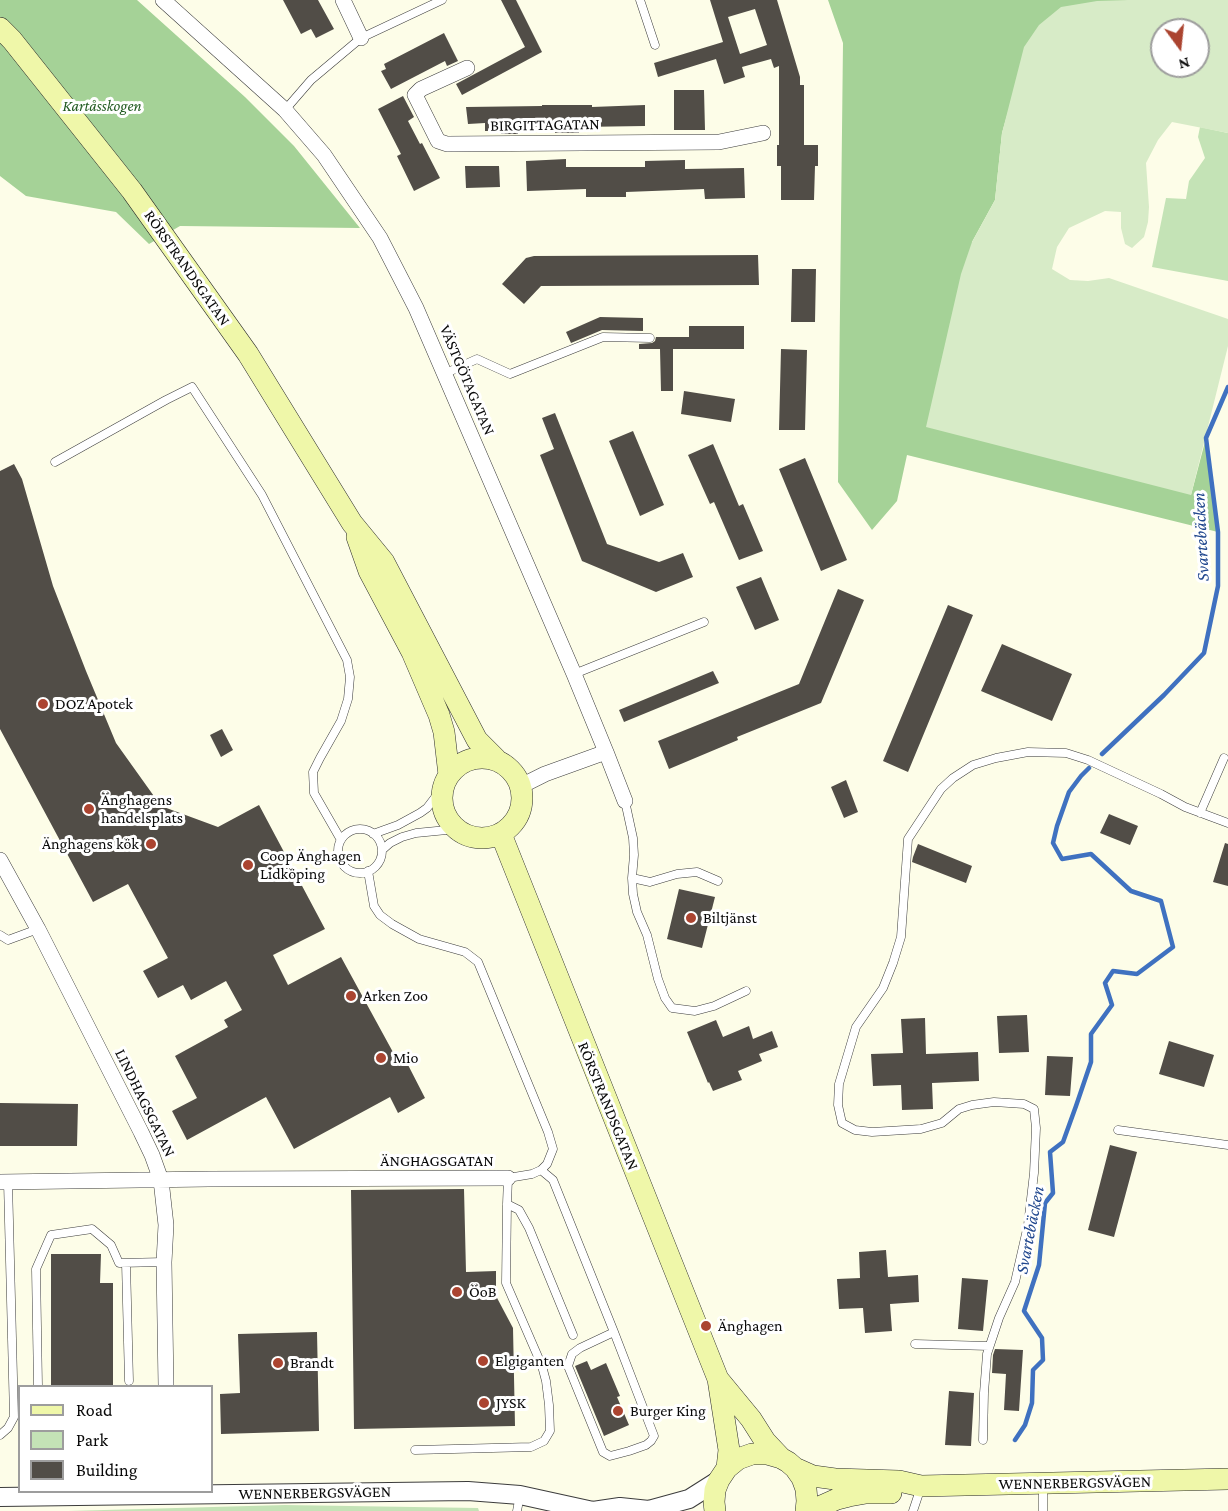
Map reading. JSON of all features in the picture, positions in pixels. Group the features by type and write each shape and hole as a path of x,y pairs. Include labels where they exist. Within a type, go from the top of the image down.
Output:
{"main road":[{"name":"RÖRSTRANDSGATAN","path":"0,28 132,191 249,354 352,523 384,562 477,740 516,775 521,786"},
{"name":"RÖRSTRANDSGATAN","path":"352,523 369,571 412,652 439,715 444,732 446,781 442,798 444,810 457,829"},
{"path":"446,781 458,765 470,759 483,757 496,759"},
{"path":"457,829 465,834 483,838 501,834 508,829 519,814 523,795 521,786"},
{"name":"RÖRSTRANDSGATAN","path":"501,834 718,1378 729,1450 723,1474"},
{"name":"RÖRSTRANDSGATAN","path":"718,1378 751,1419 765,1441 788,1463"},
{"name":"WENNERBERGSVÄGEN","path":"723,1474 738,1459 752,1454 766,1454 813,1476 899,1481 921,1486 1228,1479"},
{"name":"WENNERBERGSVÄGEN","path":"788,1463 802,1478 806,1489 808,1511 843,1497 866,1493 899,1493 921,1486"},
{"path":"716,1511 715,1490 723,1474"}],"street":[{"name":"VÄSTGÖTAGATAN","path":"163,0 285,110 324,155 380,238 416,308 574,674 625,801"},
{"path":"343,0 361,38"},
{"name":"BIRGITTAGATAN","path":"467,68 421,89 415,95 438,141 447,144 719,142 763,133"},
{"path":"521,786 545,774 606,752"},
{"name":"LINDHAGSGATAN","path":"0,860 38,929 141,1132 160,1180 166,1225 164,1262 166,1385"},
{"name":"ÄNGHAGSGATAN","path":"4,1182 508,1178"},
{"name":"WENNERBERGSVÄGEN","path":"213,1493 468,1491 518,1503 593,1511 620,1507 650,1510 689,1499 723,1474"},
{"name":"WENNERBERGSVÄGEN","path":"0,1497 167,1493"}],"lane":[{"path":"285,110 311,80 361,38 442,0"},
{"path":"640,0 655,45"},
{"path":"444,374 477,359 510,374 603,337 650,338"},
{"path":"55,462 192,387 262,495 347,660 350,677 348,699 341,721 313,772 314,793 341,840"},
{"path":"574,674 704,622"},
{"path":"983,1440 987,1354 999,1318 1015,1282 1028,1225 1034,1173 1036,1128 1034,1109 1024,1104 994,1102 972,1105 959,1109 942,1123 921,1129 872,1132 855,1131 842,1123 838,1105 839,1084 856,1027 883,988 901,937 908,839 941,789 953,778 973,765 1028,752 1066,753 1077,756 1185,807 1228,824"},
{"path":"1200,813 1224,758"},
{"path":"373,834 398,825 427,808 446,781"},
{"path":"625,801 633,838 633,894 664,998 672,1008 695,1011 714,1006 746,991"},
{"path":"382,850 390,843 416,832 457,829"},
{"path":"356,830 365,830 373,834 382,850 380,859 368,872 350,871 339,857 338,848 341,840 348,833 356,830"},
{"path":"368,872 374,906 380,915 419,939 465,952 478,962 553,1149 548,1164 541,1170 508,1178"},
{"path":"632,878 650,882 677,874 697,872 718,881"},
{"path":"0,935 8,940 38,929"},
{"path":"1119,1130 1228,1145"},
{"path":"541,1170 553,1180 614,1332 654,1436 646,1445 610,1456 603,1452 568,1366 572,1354 592,1341 614,1332"},
{"name":"ÄNGHAGSGATAN","path":"415,1450 531,1447 544,1441 550,1431 546,1380 542,1366 506,1283 508,1178"},
{"path":"0,1435 8,1428 14,1417 4,1182"},
{"path":"507,1204 519,1210 529,1228 573,1335"},
{"path":"39,1385 36,1269 51,1235 92,1229 111,1245 119,1263 164,1262"},
{"path":"126,1263 129,1381"},
{"path":"915,1344 989,1346"},
{"path":"1043,1483 1043,1511"},
{"path":"913,1511 921,1486"}],"green space":[{"name":"Kartåsskogen","path":"0,0 137,0 245,97 294,146 360,228 180,226 149,244 116,212 26,196 0,176"},
{"path":"828,0 1129,0 1125,1 1012,98 1002,133 995,200 972,242 1191,495 1206,438 1218,532 907,455 897,501 872,530 838,482 843,43"},
{"path":"1228,0 1228,133 1172,122 1158,140 1146,163 1149,207 1144,237 1132,248 1125,244 1121,228 1121,212 1105,211 1069,228 1057,247 1052,269 1070,280 1088,281 1109,278 1228,319 1228,346 1191,495 926,427 961,274 972,242 995,200 1002,133 1024,47 1039,25 1061,7 1097,1"},
{"path":"1200,127 1228,133 1228,281 1152,267 1166,198 1186,199 1189,181 1205,158 1198,137"},
{"path":"285,1505 478,1508 479,1511 68,1511"}],"building":[{"path":"283,0 318,0 334,29 316,38 311,29 301,34"},
{"path":"501,0 516,0 542,52 462,95 456,84 525,47"},
{"path":"710,0 777,0 800,77 800,85 804,85 804,145 818,145 814,200 781,200 781,166 777,166 779,66 774,68 771,59 742,67 745,77 724,84 716,59 658,77 654,63 723,42","holes":["755,9 767,45 740,54 728,17"]},
{"path":"444,33 458,61 447,66 445,61 391,89 381,71 386,69 384,64"},
{"path":"674,90 704,90 705,130 674,130"},
{"path":"403,96 414,117 408,121 440,178 414,191 397,156 401,154 378,109"},
{"path":"592,105 592,107 645,105 645,126 579,127 579,133 555,133 555,127 528,127 528,131 518,131 518,134 501,134 501,131 485,131 485,123 468,124 466,107"},
{"path":"566,159 566,167 645,167 645,161 685,160 685,169 744,168 745,198 705,199 704,189 626,192 626,197 586,197 586,189 527,191 526,161"},
{"path":"465,166 499,166 500,187 466,188"},
{"path":"758,255 759,285 541,286 524,304 502,284 526,258 534,256"},
{"path":"792,269 816,269 815,322 791,322"},
{"path":"600,317 643,318 643,331 602,330 571,343 566,332"},
{"path":"689,326 744,326 744,349 673,349 673,391 661,391 660,349 639,349 639,344 652,343 656,337 689,337"},
{"path":"781,349 807,350 805,430 779,430"},
{"path":"684,391 735,399 731,422 681,414"},
{"path":"555,413 607,544 659,562 683,553 693,577 656,592 582,561 540,455 554,449 542,418"},
{"path":"633,431 664,505 640,516 609,441"},
{"path":"713,444 739,506 743,504 763,551 739,560 714,502 710,504 688,455"},
{"path":"805,458 847,560 821,571 779,469"},
{"name":"Änghagens handelsplats","path":"14,464 22,479 53,586 116,743 161,806 218,827 259,805 325,929 273,955 288,985 341,957 400,1065 406,1061 425,1098 398,1113 390,1097 294,1149 266,1097 187,1140 172,1111 197,1098 175,1056 228,1027 224,1020 242,1010 226,981 191,1000 183,985 158,998 143,971 168,958 128,884 93,902 0,729 0,471"},
{"path":"761,577 779,620 755,630 736,587"},
{"path":"838,589 864,600 821,703 737,737 738,740 669,769 658,741 799,684"},
{"path":"948,605 973,615 908,772 883,761"},
{"path":"1002,644 1072,674 1052,721 981,691"},
{"path":"713,671 719,683 624,722 619,710"},
{"path":"222,729 233,750 221,757 210,735"},
{"path":"846,780 858,812 844,818 831,787"},
{"path":"1109,814 1138,826 1130,845 1100,833"},
{"path":"1225,843 1228,844 1228,886 1213,882"},
{"path":"918,844 972,866 966,883 912,862"},
{"name":"Biltjänst","path":"679,889 715,897 702,948 667,939"},
{"path":"1027,1015 1029,1052 999,1053 997,1016"},
{"path":"925,1018 926,1054 978,1052 979,1081 932,1083 933,1109 902,1110 901,1085 873,1086 871,1054 903,1053 901,1019"},
{"path":"716,1020 723,1037 749,1026 753,1039 772,1031 778,1047 759,1054 762,1061 738,1071 742,1080 713,1091 687,1032"},
{"path":"1169,1041 1214,1055 1204,1087 1159,1074"},
{"path":"1047,1056 1073,1057 1070,1096 1045,1095"},
{"path":"0,1103 78,1104 77,1146 0,1146"},
{"path":"1110,1145 1137,1152 1114,1237 1088,1230"},
{"path":"464,1189 466,1272 496,1271 496,1296 513,1328 515,1426 354,1429 351,1190"},
{"path":"886,1250 888,1277 918,1275 919,1302 890,1304 892,1331 865,1333 863,1308 839,1309 837,1279 860,1278 859,1252"},
{"path":"51,1254 101,1254 100,1283 113,1283 113,1385 51,1385"},
{"path":"962,1278 988,1280 983,1331 958,1329"},
{"name":"Brandt","path":"317,1332 319,1431 221,1434 220,1394 240,1393 238,1334"},
{"path":"995,1349 1023,1350 1019,1411 1004,1410 1006,1374 992,1373"},
{"path":"587,1361 591,1370 606,1363 629,1425 604,1436 575,1366"},
{"path":"949,1391 974,1393 971,1446 945,1445"}],"waterway":[{"name":"Svartebäcken","path":"1102,754 1204,653 1218,586 1218,532 1206,438 1228,387"},
{"name":"Svartebäcken","path":"1015,1440 1025,1425 1032,1403 1033,1370 1043,1360 1042,1338 1024,1311 1039,1265 1045,1203 1053,1193 1050,1152 1063,1142 1091,1062 1091,1034 1112,1005 1105,983 1113,971 1137,974 1173,947 1161,901 1131,891 1091,854 1062,859 1053,843 1069,792 1089,768"}],"place":[{"name":"DOZ Apotek","path":"43,704"},
{"name":"Änghagens handelsplats","path":"89,809"},
{"name":"Änghagens kök","path":"151,844"},
{"name":"Coop Änghagen Lidköping","path":"248,865"},
{"name":"Biltjänst","path":"691,918"},
{"name":"Arken Zoo","path":"351,996"},
{"name":"Mio","path":"381,1058"},
{"name":"ÖoB","path":"457,1292"},
{"name":"Änghagen","path":"706,1326"},
{"name":"Elgiganten","path":"483,1361"},
{"name":"Brandt","path":"278,1363"},
{"name":"JYSK","path":"484,1403"},
{"name":"Burger King","path":"618,1411"}]}
